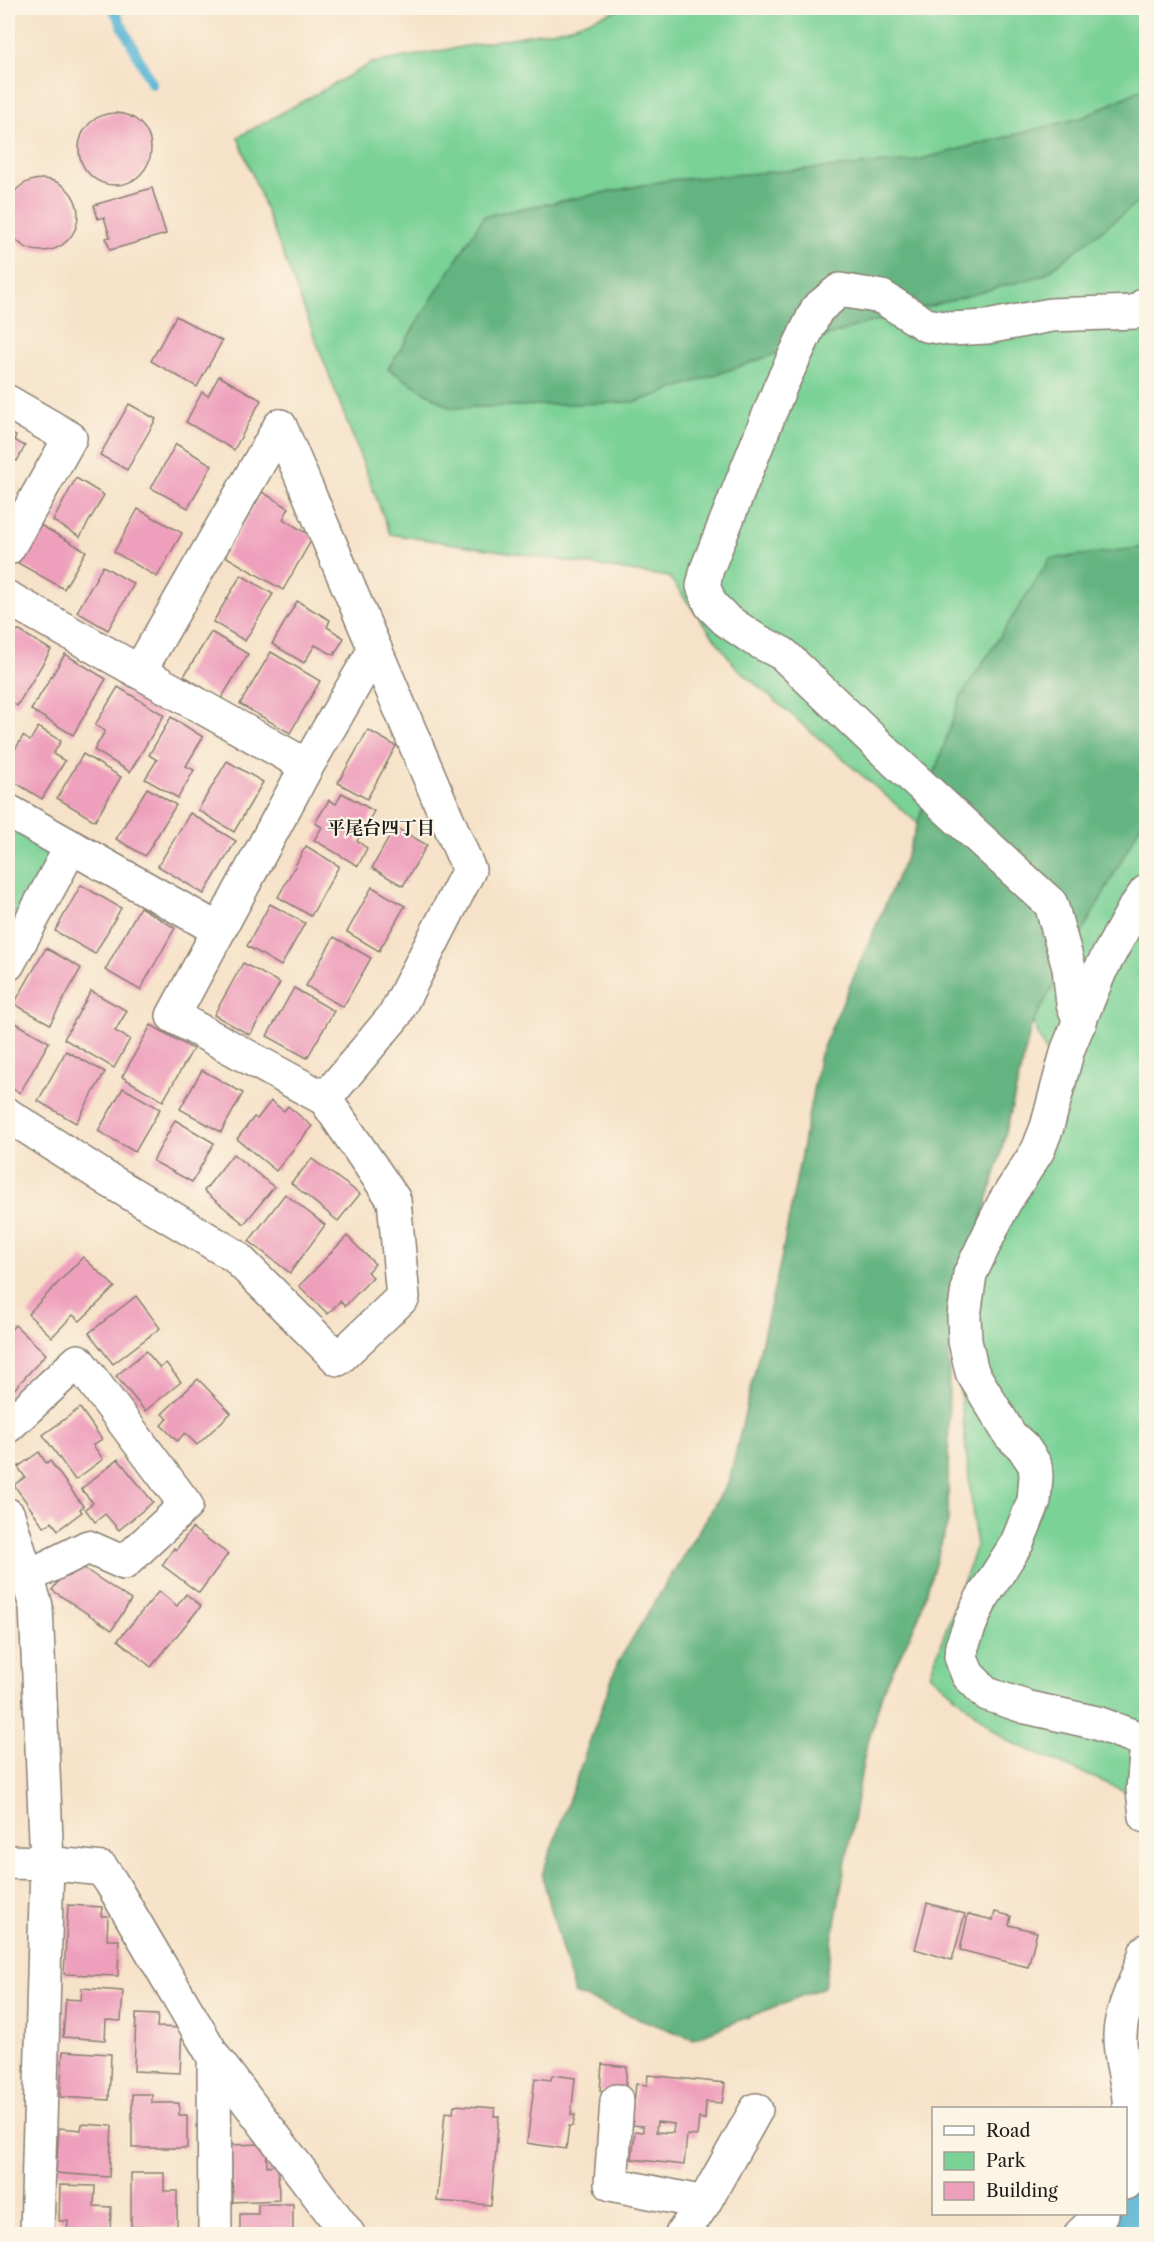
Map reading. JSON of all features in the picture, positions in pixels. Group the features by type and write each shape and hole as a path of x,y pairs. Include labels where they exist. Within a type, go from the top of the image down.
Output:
{"street":[{"path":"1080,1022 1073,1004 1069,968 1051,904 896,762 783,654 754,639 726,620 711,605 703,586 711,558 781,386 817,309 840,290 882,297 926,325 951,329 987,327 1051,315 1135,312 1146,304"},
{"path":"8,402 70,438 8,548"},
{"path":"139,672 280,426 469,870 394,1015 325,1099"},
{"path":"8,598 307,766"},
{"path":"8,1115 107,1179 235,1256 338,1359 403,1297 394,1200 325,1099 173,1016 307,766 375,650"},
{"path":"8,811 219,930"},
{"path":"8,964 71,847"},
{"path":"1146,892 1134,909 1100,971 1068,1049 1047,1127 1038,1150 1004,1203 970,1274 964,1316 965,1341 972,1372 1010,1434 1023,1447 1035,1465 1036,1476 1034,1501 1017,1543 981,1600 962,1646 962,1657 968,1675 987,1694 1026,1707 1097,1723 1146,1741"},
{"path":"8,1426 78,1361 186,1505 124,1563 88,1547 27,1577"},
{"path":"8,1515 36,1605 47,1863 37,2235"},
{"path":"1146,1754 1143,1790 1146,1816"},
{"path":"8,1862 47,1863 102,1869 214,2057 348,2235"},
{"path":"1127,2172 1131,2151 1129,2099 1120,2034 1129,1995 1142,1967 1146,1951"},
{"path":"214,2057 215,2235"},
{"path":"617,2101 611,2184 704,2203"},
{"path":"682,2235 704,2203 756,2110"},
{"path":"1081,2235 1101,2215"}],"green space":[{"path":"623,8 1146,8 1146,1800 1006,1740 930,1674 976,1546 949,1283 1012,1165 1051,1064 964,863 736,667 669,577 390,534 238,137 372,63 567,28"},
{"path":"1146,87 1146,196 1044,275 857,326 636,402 451,408 388,369 484,216 669,180 913,161 1084,117"},
{"path":"1146,547 1146,815 1031,1027 1000,1157 963,1283 949,1355 948,1522 918,1619 883,1690 865,1752 824,1987 693,2039 574,1994 542,1875 618,1662 729,1481 781,1260 820,1054 906,857 960,698 1050,559"},
{"path":"8,811 71,847 8,941"}],"building":[{"path":"115,113 135,119 145,129 151,149 145,169 135,179 115,185 95,179 85,169 79,149 85,129 95,119"},
{"path":"42,179 62,185 72,195 78,215 72,235 62,245 42,251 22,245 12,235 6,215 12,195 22,185"},
{"path":"152,188 166,234 110,250 106,238 110,237 104,217 98,219 94,205"},
{"path":"176,316 222,341 197,387 151,361"},
{"path":"219,376 261,400 234,450 186,422 202,392 208,396"},
{"path":"129,404 156,419 127,470 100,455"},
{"path":"8,432 16,436 14,440 25,446 17,461 8,457"},
{"path":"176,444 212,465 188,508 151,488"},
{"path":"76,478 104,495 80,537 53,521"},
{"path":"262,492 289,508 283,519 313,537 283,590 225,556"},
{"path":"138,509 182,533 157,577 114,552"},
{"path":"40,525 86,551 64,589 18,563"},
{"path":"103,566 134,584 108,630 77,612"},
{"path":"241,575 273,594 245,641 213,622"},
{"path":"297,601 330,620 327,627 344,638 334,655 315,645 304,663 272,644"},
{"path":"18,630 51,650 17,706 8,700 8,647"},
{"path":"211,632 248,654 221,699 184,676"},
{"path":"271,652 320,681 290,733 240,704"},
{"path":"65,654 106,679 73,735 31,710"},
{"path":"118,687 164,715 130,772 94,750 105,731 95,725"},
{"path":"171,717 203,737 186,766 194,770 178,798 145,779 157,760 149,755"},
{"path":"38,727 61,741 53,754 65,761 42,799 8,778 8,762 23,736 30,741"},
{"path":"368,730 396,746 367,799 338,783"},
{"path":"83,754 121,777 95,821 57,798"},
{"path":"227,761 263,782 234,832 198,810"},
{"path":"147,788 176,805 145,856 116,839"},
{"path":"342,793 374,811 357,841 367,848 358,866 314,840 322,827 315,823 329,800 336,804"},
{"path":"190,813 236,841 204,894 158,866"},
{"path":"395,827 427,845 403,886 372,868"},
{"path":"306,846 339,866 311,916 278,897"},
{"path":"81,885 121,908 95,954 55,931"},
{"path":"372,887 405,906 379,951 347,932"},
{"path":"270,904 305,923 281,966 247,946"},
{"path":"140,907 175,928 140,990 105,970"},
{"path":"334,937 371,958 343,1007 306,986"},
{"path":"46,948 81,968 50,1024 14,1004"},
{"path":"243,963 280,983 250,1035 214,1015"},
{"path":"294,988 334,1011 307,1058 267,1036"},
{"path":"91,991 127,1011 115,1031 130,1039 114,1068 64,1039"},
{"path":"12,1021 49,1042 20,1093 8,1086 8,1030"},
{"path":"151,1025 193,1049 163,1101 122,1077"},
{"path":"66,1051 105,1072 76,1123 38,1101"},
{"path":"202,1070 243,1093 221,1132 180,1109"},
{"path":"123,1088 160,1109 135,1152 98,1131"},
{"path":"271,1101 284,1111 288,1106 312,1126 276,1171 237,1139 254,1117 257,1119"},
{"path":"175,1120 214,1143 192,1182 153,1161"},
{"path":"233,1154 274,1187 244,1224 204,1191"},
{"path":"312,1159 360,1194 338,1221 291,1183"},
{"path":"285,1194 325,1225 290,1273 249,1241"},
{"path":"347,1236 375,1264 367,1272 373,1277 345,1306 340,1301 328,1314 299,1286"},
{"path":"83,1257 115,1287 80,1321 73,1315 52,1337 28,1314"},
{"path":"136,1296 160,1328 113,1364 89,1333"},
{"path":"15,1325 46,1354 8,1396 8,1333"},
{"path":"146,1351 160,1368 166,1363 181,1382 145,1411 116,1376"},
{"path":"198,1379 231,1413 197,1445 185,1433 177,1441 161,1425 168,1419 162,1414"},
{"path":"80,1408 102,1439 93,1445 103,1459 75,1480 43,1435"},
{"path":"39,1452 46,1463 50,1461 83,1506 80,1509 82,1512 58,1530 52,1522 44,1527 14,1485 25,1477 18,1467"},
{"path":"118,1459 153,1502 119,1530 105,1514 95,1522 85,1509 93,1503 81,1489"},
{"path":"192,1528 228,1554 199,1593 162,1565"},
{"path":"76,1563 131,1600 112,1630 52,1590 68,1567"},
{"path":"159,1591 177,1606 186,1594 201,1606 151,1667 118,1640"},
{"path":"927,1903 965,1914 952,1960 915,1949"},
{"path":"68,1905 102,1907 101,1916 108,1916 107,1940 119,1940 118,1976 64,1974"},
{"path":"995,1912 1011,1916 1009,1925 1037,1932 1028,1967 960,1950 968,1914 993,1920"},
{"path":"82,1988 123,1991 121,2021 106,2020 105,2040 63,2037 66,1999 81,2000"},
{"path":"136,2014 158,2015 157,2027 182,2028 180,2073 134,2071"},
{"path":"63,2051 111,2054 109,2100 60,2097"},
{"path":"602,2064 627,2067 625,2093 600,2091"},
{"path":"552,2075 575,2078 571,2115 575,2115 573,2126 569,2126 566,2149 527,2143 535,2078 551,2080"},
{"path":"648,2075 725,2083 722,2103 706,2102 705,2119 699,2118 697,2136 687,2135 684,2165 632,2159 635,2131 643,2132 643,2126 632,2125 633,2121 627,2120 628,2104 634,2104 636,2084 647,2085","holes":["657,2122 674,2124 673,2133 656,2132"]},
{"path":"132,2094 152,2094 152,2103 179,2103 179,2115 187,2115 187,2148 132,2148"},
{"path":"454,2105 495,2108 494,2116 499,2116 491,2205 437,2201 445,2112 453,2113"},
{"path":"82,2124 112,2126 109,2177 56,2173 59,2128 81,2130"},
{"path":"266,2144 267,2166 278,2165 279,2200 233,2202 231,2145"},
{"path":"131,2173 164,2173 164,2191 177,2191 177,2227 131,2227"},
{"path":"60,2185 95,2186 94,2206 111,2207 110,2234 67,2234 68,2221 59,2221"},
{"path":"258,2204 293,2204 293,2234 240,2234 240,2214 258,2214"}],"waterway":[{"path":"113,8 152,84"},
{"path":"1127,2234 1146,2218"}],"district":[{"name":"平尾台四丁目","path":"381,828"}]}
